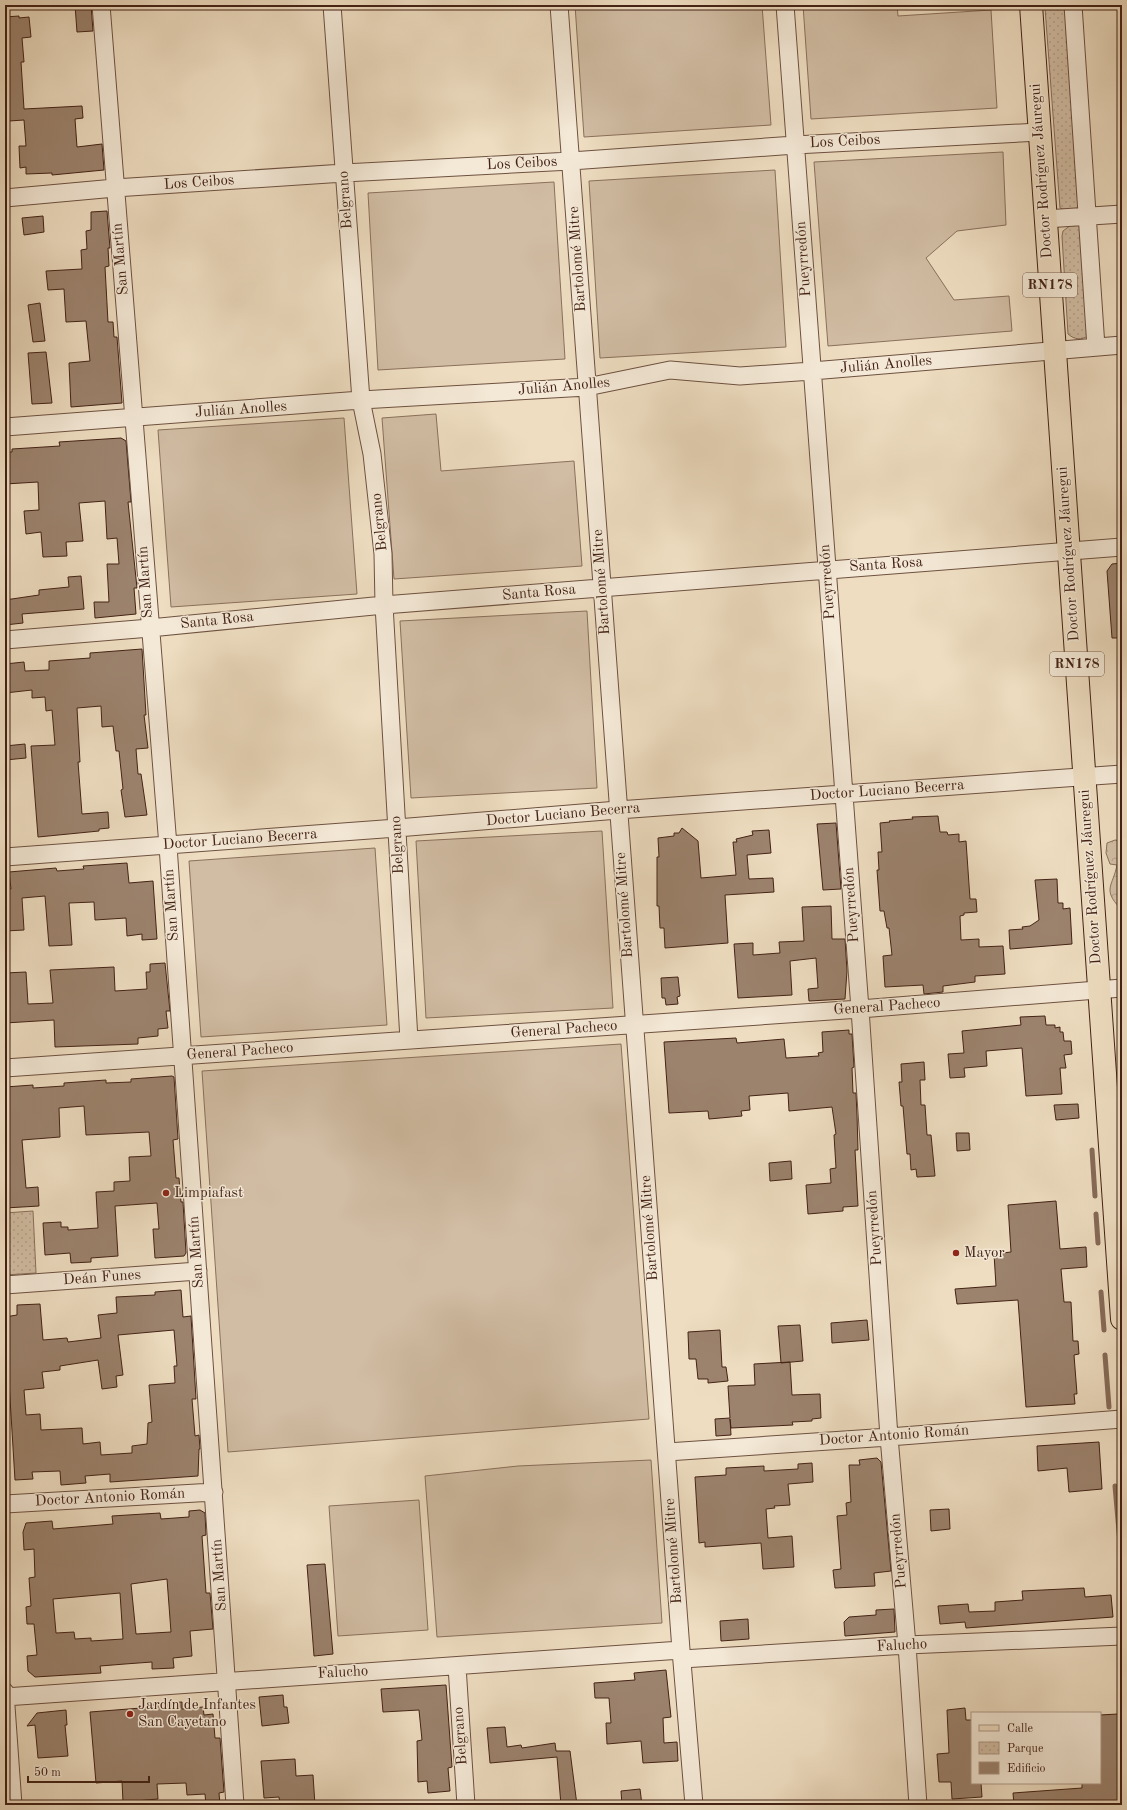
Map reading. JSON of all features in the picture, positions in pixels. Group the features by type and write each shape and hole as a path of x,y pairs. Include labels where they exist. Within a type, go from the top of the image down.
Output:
{"main road":[{"name":"Doctor Rodríguez Jáuregui","path":"1031,5 1045,219 1070,551 1099,990 1118,1204 1122,1319"}],"street":[{"name":"San Martín","path":"101,5 168,846 236,1805"},
{"name":"Belgrano","path":"332,5 361,400 372,454 383,554 384,605 409,1040"},
{"name":"Bartolomé Mitre","path":"559,5 681,1654 694,1805"},
{"name":"Pueyrredón","path":"785,5 826,570 860,1009 889,1437 907,1645 918,1805"},
{"path":"1073,5 1089,216 1096,347"},
{"name":"Los Ceibos","path":"5,198 115,188 344,173 571,161 795,144 1039,132"},
{"path":"1045,219 1122,214"},
{"name":"Julián Anolles","path":"5,427 361,400 587,388 670,370 740,376 1122,345"},
{"name":"Santa Rosa","path":"5,640 150,628 384,605 1122,548"},
{"name":"Doctor Luciano Becerra","path":"5,857 168,846 844,793 1122,774"},
{"name":"General Pacheco","path":"5,1068 860,1009 1122,988"},
{"name":"Deán Funes","path":"5,1285 198,1271"},
{"name":"Doctor Antonio Román","path":"667,1452 1122,1419"},
{"name":"Doctor Antonio Román","path":"5,1504 214,1492"},
{"name":"Falucho","path":"5,1697 226,1680 457,1666 681,1654 1122,1636"},
{"name":"Belgrano","path":"457,1666 466,1805"},
{"path":"5,1692 13,1805"}],"green space":[{"path":"575,5 762,5 771,125 584,137"},
{"path":"803,5 897,5 898,16 991,10 997,108 811,119"},
{"path":"1048,5 1065,6 1078,207 1069,210 1060,208 1045,8"},
{"path":"1003,152 1006,225 957,231 926,258 954,300 1009,296 1012,331 828,346 814,162"},
{"path":"775,170 786,347 600,358 589,181"},
{"path":"554,182 565,359 378,370 368,193"},
{"path":"1071,225 1078,225 1084,228 1088,336 1080,339 1068,334 1062,236 1063,231"},
{"path":"436,414 441,471 574,461 582,566 394,579 382,418"},
{"path":"344,418 357,594 171,607 158,430"},
{"path":"587,611 597,788 411,798 400,621"},
{"path":"602,831 613,1008 426,1018 416,841"},
{"path":"1115,840 1122,841 1122,931 1119,920 1120,908 1111,896 1110,892 1110,887 1117,865 1110,864 1106,853 1107,843"},
{"path":"375,848 387,1025 201,1037 189,861"},
{"path":"621,1044 649,1419 228,1452 202,1071"},
{"path":"33,1211 36,1273 5,1275 5,1213"},
{"path":"651,1460 662,1623 437,1637 425,1476 518,1466"},
{"path":"419,1500 428,1630 338,1636 329,1506"}],"building":[{"path":"75,5 91,5 93,31 77,32"},
{"path":"19,16 19,18 29,17 31,37 22,38 24,62 21,62 24,109 82,106 83,118 75,119 77,147 102,144 104,170 52,175 52,173 26,174 26,167 20,168 19,146 26,146 24,120 9,121 5,68 5,17"},
{"path":"107,211 110,248 108,248 109,266 105,267 108,322 113,322 114,337 117,337 122,403 71,407 69,363 90,361 86,321 66,322 64,289 48,290 46,271 82,269 81,250 87,249 86,231 91,230 91,212"},
{"path":"43,216 44,232 24,235 22,218"},
{"path":"40,303 45,341 33,342 28,305"},
{"path":"46,352 52,403 32,404 28,353"},
{"path":"121,438 126,441 131,502 128,502 137,588 134,588 136,614 95,618 94,602 109,602 107,564 119,564 117,538 107,539 105,501 79,503 83,541 66,542 67,556 43,557 41,532 26,534 24,511 39,510 38,482 5,484 5,452 12,452 12,449 60,446 59,442"},
{"path":"1122,563 1122,638 1112,638 1107,571 1112,564"},
{"path":"81,576 84,609 22,614 23,623 5,625 5,600 39,595 39,590 69,587 68,577"},
{"path":"142,649 146,715 144,715 148,748 136,749 138,774 141,774 147,815 125,817 121,790 123,789 119,751 116,751 113,726 102,727 101,706 77,708 80,762 78,762 82,814 108,812 109,828 99,829 99,831 38,837 31,746 55,745 52,710 46,711 45,697 32,698 32,690 5,693 5,664 24,662 25,671 49,670 49,661 90,658 90,653"},
{"path":"25,744 26,758 5,760 5,746"},
{"path":"938,816 940,832 947,832 948,835 959,834 959,842 966,841 970,899 976,899 977,912 964,913 964,915 960,916 961,940 979,939 979,947 1003,946 1005,974 975,976 975,982 943,986 943,992 924,994 923,985 885,987 883,956 892,955 889,928 887,928 884,911 880,911 877,870 879,870 878,852 882,852 880,823 913,819 912,817"},
{"path":"836,823 841,889 823,890 817,824"},
{"path":"682,828 698,841 701,878 736,875 733,842 737,842 736,839 753,835 752,831 769,830 771,853 747,855 749,879 773,878 774,892 725,895 728,943 665,948 664,928 660,928 659,906 657,906 657,857 659,857 658,838 674,836 674,833 679,833"},
{"path":"127,863 129,883 153,881 157,939 142,940 142,934 127,936 126,918 95,920 94,902 69,903 72,945 49,946 45,896 22,898 24,930 5,931 5,889 11,889 9,872 56,868 57,871 84,869 83,866"},
{"path":"1057,879 1058,903 1063,903 1063,909 1070,908 1072,944 1010,949 1009,930 1023,929 1022,927 1030,926 1039,920 1035,880"},
{"path":"831,906 832,939 845,939 847,971 845,999 809,1001 808,989 818,988 816,958 790,961 792,995 738,998 734,944 753,943 753,955 780,953 779,942 804,941 802,907"},
{"path":"165,963 170,1011 166,1011 168,1028 158,1029 158,1036 138,1038 138,1044 55,1047 54,1020 5,1023 5,973 26,972 28,1004 53,1003 50,970 114,967 115,991 147,989 146,972 150,972 150,964"},
{"path":"678,977 680,996 677,997 678,1004 666,1005 665,998 662,998 661,978"},
{"path":"1045,1016 1046,1025 1055,1025 1055,1028 1060,1027 1060,1032 1063,1032 1064,1041 1071,1041 1072,1054 1064,1055 1066,1068 1060,1068 1062,1094 1026,1096 1022,1048 986,1051 987,1066 964,1068 965,1077 950,1078 948,1054 964,1053 962,1031 1021,1025 1020,1017"},
{"path":"849,1030 849,1034 852,1034 854,1067 852,1068 853,1093 856,1093 858,1150 855,1150 858,1206 843,1207 843,1211 808,1214 806,1185 831,1183 830,1169 836,1168 834,1135 836,1134 832,1107 789,1111 788,1093 749,1096 750,1110 741,1111 742,1116 709,1119 708,1111 669,1113 664,1042 736,1038 737,1043 784,1039 786,1058 819,1056 818,1053 823,1052 822,1032"},
{"path":"924,1062 925,1080 920,1080 921,1105 925,1105 927,1135 931,1135 935,1176 917,1177 916,1169 911,1170 910,1154 907,1154 903,1106 901,1106 899,1082 902,1082 901,1064"},
{"path":"174,1077 178,1139 173,1140 176,1178 179,1178 181,1202 183,1202 186,1253 184,1256 155,1258 153,1229 159,1229 157,1203 115,1206 118,1256 91,1258 91,1262 71,1263 70,1253 45,1255 43,1223 61,1222 61,1227 68,1227 68,1230 98,1228 96,1192 114,1191 114,1182 130,1181 129,1157 151,1156 149,1132 86,1135 84,1106 59,1108 60,1137 22,1140 26,1188 38,1187 39,1206 5,1208 5,1087 33,1085 33,1088 64,1086 64,1083 106,1080 106,1083 131,1082 131,1079"},
{"path":"1078,1104 1079,1118 1056,1120 1054,1105"},
{"path":"956,1133 969,1133 970,1150 957,1151"},
{"path":"791,1161 792,1179 770,1181 769,1163"},
{"path":"1056,1201 1060,1249 1086,1247 1087,1267 1061,1269 1064,1302 1071,1302 1073,1341 1078,1341 1079,1354 1074,1355 1077,1394 1074,1394 1075,1404 1026,1407 1018,1300 957,1304 955,1289 996,1286 994,1254 1011,1252 1008,1205"},
{"path":"181,1290 183,1317 191,1316 196,1399 192,1399 195,1436 199,1435 200,1449 198,1476 110,1482 110,1474 85,1476 86,1483 61,1485 60,1471 32,1472 33,1479 15,1480 5,1317 17,1315 17,1305 40,1304 43,1340 67,1338 68,1342 101,1338 98,1315 117,1313 116,1297 155,1295 155,1292","holes":["174,1330 177,1366 174,1366 175,1383 149,1385 152,1422 148,1423 147,1444 132,1446 132,1453 101,1455 100,1442 83,1444 82,1428 41,1430 40,1414 26,1415 24,1390 44,1388 42,1372 60,1370 60,1366 98,1360 102,1389 117,1387 116,1376 123,1375 118,1335"]},
{"path":"867,1320 869,1340 832,1343 831,1323"},
{"path":"800,1325 803,1361 781,1363 778,1326"},
{"path":"720,1330 722,1367 726,1367 728,1381 708,1383 708,1379 698,1379 696,1359 689,1359 688,1332"},
{"path":"790,1362 792,1395 820,1394 821,1418 812,1419 812,1421 792,1422 793,1425 731,1428 730,1419 731,1435 716,1436 715,1419 730,1418 728,1386 755,1385 754,1364"},
{"path":"1099,1442 1102,1489 1069,1492 1067,1468 1038,1471 1037,1446"},
{"path":"877,1458 881,1462 891,1571 874,1573 875,1586 835,1588 833,1570 841,1569 837,1516 847,1515 846,1503 851,1502 849,1465 860,1465 859,1460"},
{"path":"812,1463 813,1482 788,1484 790,1505 774,1506 775,1508 766,1509 768,1538 792,1536 794,1567 763,1569 761,1543 705,1547 705,1542 699,1543 695,1477 726,1475 726,1468 764,1466 764,1471 798,1469 798,1464"},
{"path":"949,1509 950,1529 931,1531 930,1510"},
{"path":"200,1510 205,1513 206,1535 202,1536 206,1593 210,1593 213,1629 190,1631 192,1656 173,1658 174,1668 152,1669 152,1662 100,1666 101,1673 35,1677 28,1671 27,1656 37,1655 34,1624 27,1624 26,1607 31,1606 29,1578 35,1577 34,1549 24,1550 23,1532 26,1523 52,1521 53,1529 113,1524 112,1516 160,1513 161,1519 189,1517 189,1511","holes":["167,1579 171,1632 136,1634 131,1584","120,1593 123,1639 91,1641 91,1638 75,1639 74,1632 56,1633 53,1599"]},
{"path":"325,1564 333,1654 314,1656 307,1565"},
{"path":"1084,1588 1085,1597 1111,1595 1113,1617 966,1628 965,1622 940,1624 938,1606 968,1604 969,1612 995,1611 995,1602 1023,1600 1022,1591"},
{"path":"894,1609 895,1632 845,1636 844,1622 849,1617 876,1615 876,1610"},
{"path":"748,1619 749,1639 721,1641 720,1621"},
{"path":"666,1670 671,1717 663,1718 664,1743 677,1742 678,1761 643,1763 641,1741 607,1744 606,1723 611,1723 609,1698 595,1698 594,1683 635,1680 634,1673"},
{"path":"446,1685 452,1767 448,1768 450,1791 428,1793 427,1781 418,1782 417,1741 422,1740 419,1710 383,1712 381,1689"},
{"path":"283,1695 284,1707 287,1707 289,1723 262,1726 259,1697"},
{"path":"182,1702 182,1709 203,1707 204,1715 213,1714 215,1738 220,1738 224,1792 219,1793 220,1805 206,1805 205,1794 187,1795 186,1783 157,1784 158,1799 123,1802 122,1781 96,1783 90,1712 154,1707 153,1704"},
{"path":"965,1708 966,1720 971,1720 971,1784 981,1784 982,1797 952,1799 951,1782 939,1782 937,1754 949,1753 947,1710"},
{"path":"66,1710 67,1725 65,1725 68,1756 38,1758 35,1725 27,1726 37,1713"},
{"path":"1118,1714 1120,1737 1122,1737 1122,1803 1105,1805 1014,1805 1013,1793 1082,1788 1082,1784 1101,1784 1101,1715"},
{"path":"505,1727 507,1747 521,1745 522,1748 555,1743 556,1751 570,1751 577,1805 561,1805 557,1757 490,1763 487,1728"},
{"path":"295,1759 296,1776 313,1775 315,1805 299,1805 299,1803 280,1804 279,1797 264,1798 261,1761"},
{"path":"640,1789 642,1805 622,1805 621,1791"}],"waterway":[{"path":"1092,1150 1095,1196"},
{"path":"1096,1214 1098,1243"},
{"path":"1101,1292 1104,1330"},
{"path":"1105,1355 1109,1407"},
{"path":"1115,1486 1122,1565"}],"place":[{"name":"Limpiafast","path":"166,1193"},
{"name":"Mayor","path":"956,1253"},
{"name":"Jardín de Infantes San Cayetano","path":"130,1714"}]}
